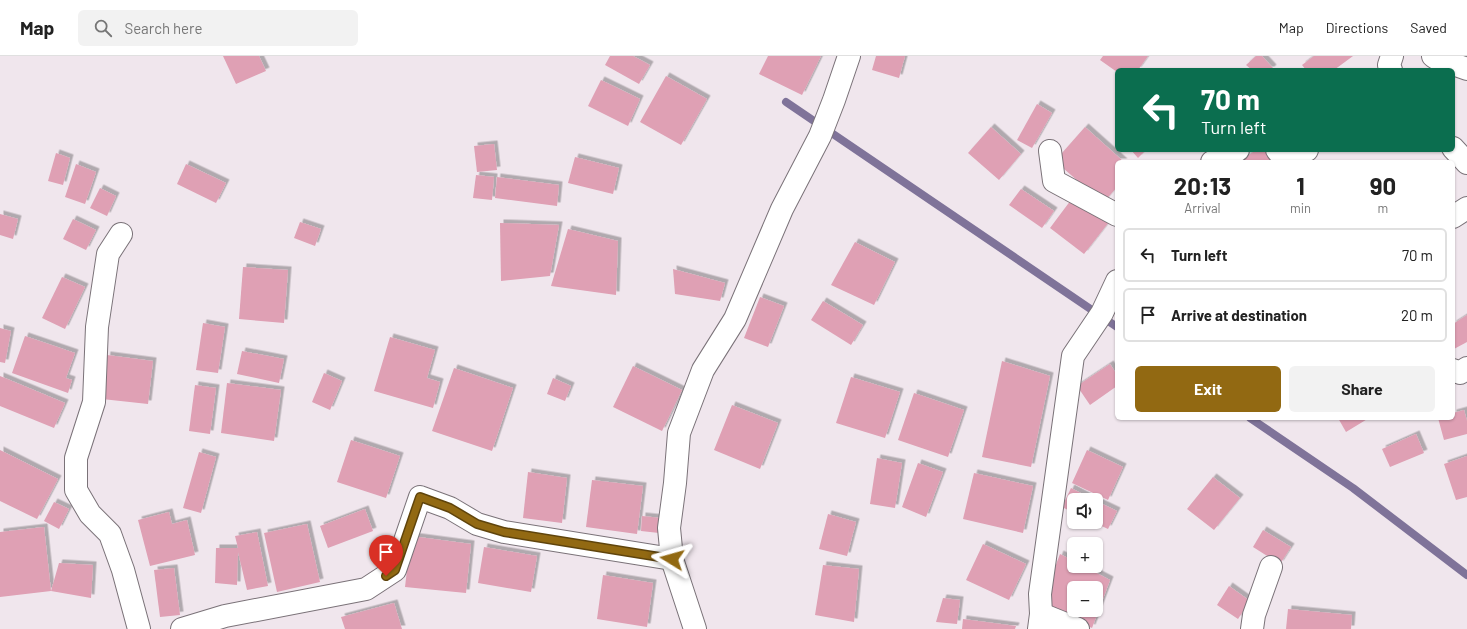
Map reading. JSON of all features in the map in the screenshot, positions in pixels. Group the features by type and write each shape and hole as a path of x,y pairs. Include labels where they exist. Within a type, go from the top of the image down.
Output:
{"street":[{"path":"695,629 672,559 669,528 675,483 679,433 703,370 735,319 782,209 820,136 849,56"},
{"path":"1433,56 1467,69"},
{"path":"1455,150 1467,163"},
{"path":"1050,151 1054,181 1115,214"},
{"path":"1216,160 1234,152"},
{"path":"1282,156 1299,152"},
{"path":"1455,216 1467,208"},
{"path":"121,234 108,254 96,327 94,402 76,458 76,490 90,514 110,534 123,570 139,629"},
{"path":"1078,629 1040,622 1040,594 1074,356 1102,313 1115,285"},
{"path":"1455,371 1460,373 1467,368"},
{"path":"182,629 226,616 366,589 395,570 420,497 450,508 477,524 504,532 672,559"},
{"path":"1252,629 1254,614 1272,567"}],"building":[{"path":"223,56 259,56 266,71 236,84"},
{"path":"610,56 633,56 650,65 639,84 605,65"},
{"path":"768,56 821,56 802,95 759,74"},
{"path":"876,56 905,56 899,78 872,70"},
{"path":"1103,56 1148,56 1139,68 1115,68 1115,71 1100,60"},
{"path":"1256,56 1262,56 1273,68 1250,68 1246,65"},
{"path":"1314,56 1353,56 1337,68 1304,68 1302,65"},
{"path":"666,76 707,99 681,145 640,122"},
{"path":"601,80 640,99 628,126 588,106"},
{"path":"1037,104 1052,113 1032,148 1017,140"},
{"path":"991,127 1021,154 999,180 968,153"},
{"path":"1085,127 1122,160 1115,160 1115,189 1103,203 1055,161"},
{"path":"494,144 497,170 477,172 474,146"},
{"path":"1133,152 1144,152 1138,158"},
{"path":"1253,152 1266,152 1272,160 1242,160"},
{"path":"56,153 70,158 63,185 48,181"},
{"path":"575,157 619,168 613,194 568,183"},
{"path":"76,164 96,172 85,204 65,197"},
{"path":"186,164 226,183 216,203 177,184"},
{"path":"476,175 494,177 492,200 473,198"},
{"path":"497,177 559,185 557,206 495,198"},
{"path":"100,188 116,196 107,216 90,208"},
{"path":"1021,189 1054,211 1042,228 1009,205"},
{"path":"1074,196 1109,222 1084,254 1050,228"},
{"path":"0,214 18,219 13,239 0,235"},
{"path":"73,219 96,230 86,250 63,239"},
{"path":"300,222 321,229 315,246 294,238"},
{"path":"500,223 559,225 550,276 501,281"},
{"path":"568,229 618,241 616,295 551,286"},
{"path":"855,242 895,262 874,305 831,285"},
{"path":"243,267 288,270 284,323 239,319"},
{"path":"673,269 725,283 720,301 675,294"},
{"path":"62,277 85,287 65,329 42,318"},
{"path":"760,297 784,306 768,347 744,338"},
{"path":"823,301 863,325 851,345 811,320"},
{"path":"1467,315 1467,342 1455,348 1455,323"},
{"path":"203,323 225,327 218,373 196,370"},
{"path":"0,328 11,331 5,363 0,362"},
{"path":"25,336 75,353 66,378 72,380 68,393 12,373"},
{"path":"390,337 435,350 427,378 440,382 433,408 374,391"},
{"path":"242,351 284,359 279,383 237,374"},
{"path":"107,355 153,361 148,404 102,399"},
{"path":"1002,361 1050,376 1031,467 982,457"},
{"path":"1110,364 1115,372 1115,387 1090,405 1077,386"},
{"path":"633,366 682,390 662,431 613,407"},
{"path":"454,368 513,388 492,451 432,431"},
{"path":"324,373 342,381 330,410 312,402"},
{"path":"0,376 65,403 54,428 0,406"},
{"path":"851,377 900,392 885,438 836,423"},
{"path":"553,378 571,386 565,401 547,394"},
{"path":"227,383 281,390 274,441 221,433"},
{"path":"195,385 216,388 210,434 189,431"},
{"path":"914,393 964,410 948,457 898,440"},
{"path":"732,405 778,423 760,469 714,450"},
{"path":"1464,410 1467,421 1467,434 1444,440 1439,420 1455,420 1455,412"},
{"path":"1339,420 1366,420 1346,432"},
{"path":"1416,434 1424,453 1390,467 1382,449"},
{"path":"351,440 400,456 386,498 337,482"},
{"path":"0,450 58,479 37,519 0,501"},
{"path":"1087,450 1123,467 1108,500 1103,498 1103,493 1093,493 1072,483"},
{"path":"199,452 216,457 201,513 183,508"},
{"path":"1467,456 1467,497 1456,500 1444,464"},
{"path":"877,458 902,463 895,508 870,504"},
{"path":"918,463 943,472 926,517 902,507"},
{"path":"528,472 567,478 562,523 523,518"},
{"path":"974,473 1033,486 1023,533 963,519"},
{"path":"1213,477 1240,498 1214,530 1187,509"},
{"path":"592,480 643,486 637,534 586,527"},
{"path":"1071,488 1081,493 1069,493"},
{"path":"1067,496 1067,510 1062,507"},
{"path":"54,502 69,509 59,529 44,521"},
{"path":"1103,504 1117,511 1108,529 1103,527"},
{"path":"365,509 373,531 328,548 320,526"},
{"path":"169,512 172,524 187,520 195,555 150,566 138,520"},
{"path":"828,514 856,522 847,556 819,549"},
{"path":"642,516 661,518 659,533 641,531"},
{"path":"307,524 320,582 277,592 264,533"},
{"path":"44,527 51,591 0,597 0,532"},
{"path":"1263,530 1291,547 1280,564 1253,547"},
{"path":"257,532 268,586 247,590 238,552 237,585 215,583 216,548 238,548 235,536"},
{"path":"411,536 471,544 466,593 405,587"},
{"path":"983,544 1026,564 1009,600 966,580"},
{"path":"484,547 537,556 531,592 478,583"},
{"path":"1060,554 1067,558 1067,573 1096,573 1110,580 1103,599 1103,581 1067,581 1067,616 1041,604"},
{"path":"59,563 93,565 91,598 51,591"},
{"path":"823,565 859,569 854,622 815,615"},
{"path":"174,568 180,615 160,617 154,570"},
{"path":"603,575 653,583 647,627 597,619"},
{"path":"1229,586 1250,601 1238,619 1217,605"},
{"path":"943,598 960,600 957,624 936,622"},
{"path":"394,603 402,629 345,629 341,617"},
{"path":"1288,609 1352,615 1351,629 1286,629"},
{"path":"1069,617 1096,617 1092,628"},
{"path":"963,619 1016,626 1015,629 962,629"}],"waterway":[{"path":"786,102 1115,326"},
{"path":"1253,420 1353,488 1467,575"}],"route":[{"path":"386,576 395,570 420,497 450,508 477,524 504,532 672,559"}]}
